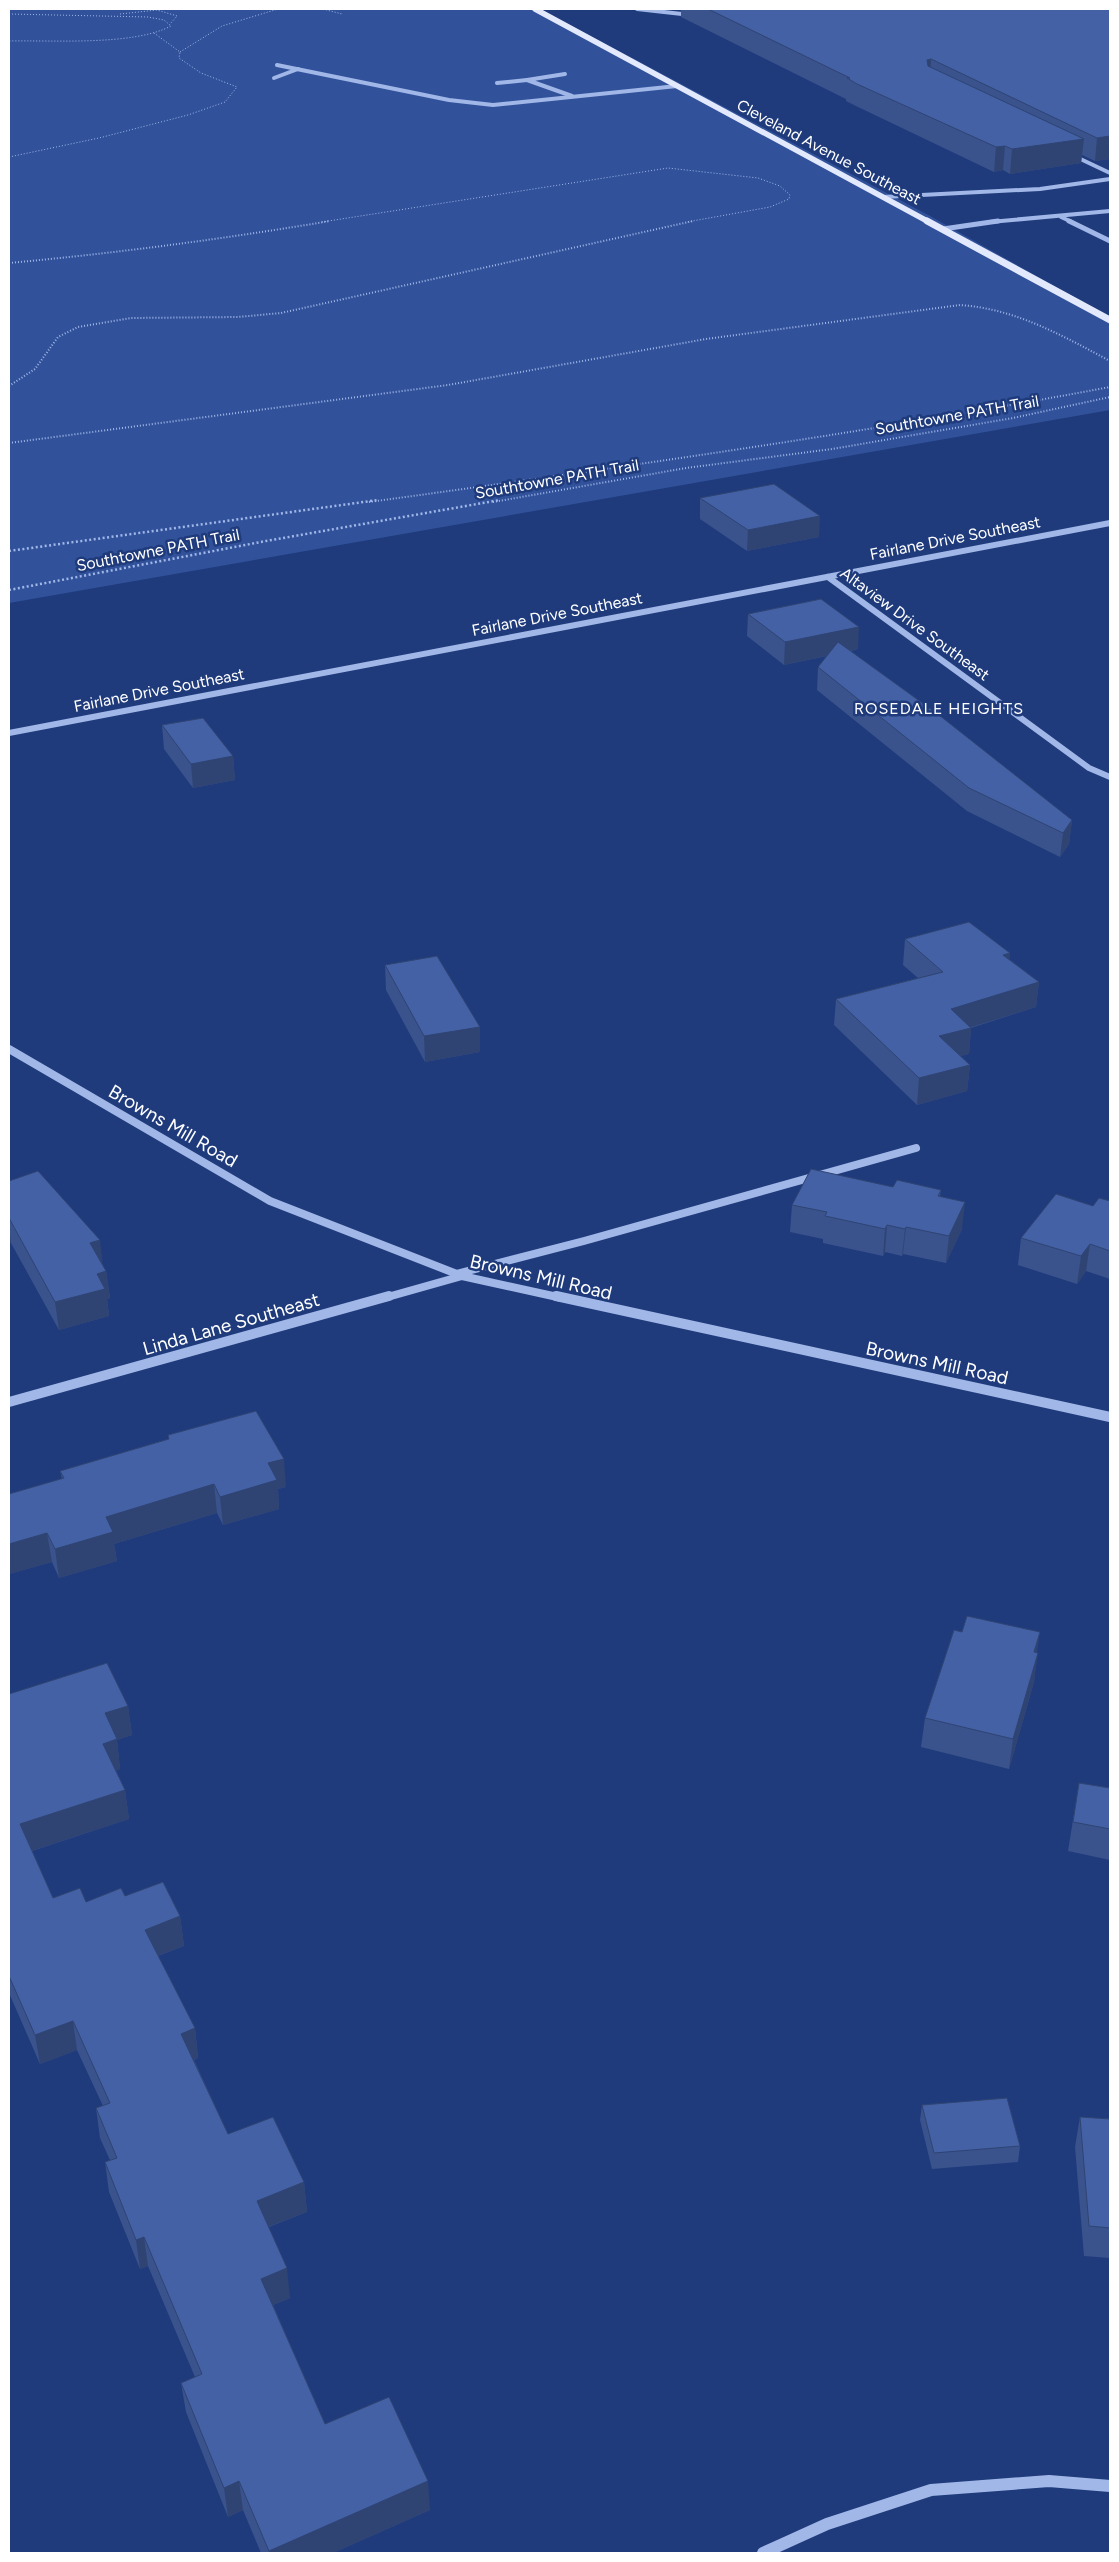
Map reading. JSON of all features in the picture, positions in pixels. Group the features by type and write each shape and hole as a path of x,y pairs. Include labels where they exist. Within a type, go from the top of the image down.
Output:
{"main road":[{"name":"Cleveland Avenue Southeast","path":"535,9 1110,320"}],"street":[{"path":"637,9 701,15"},
{"path":"277,65 449,100 493,104 579,98 678,86"},
{"path":"274,78 299,69"},
{"path":"497,83 565,74"},
{"path":"527,80 558,93 579,98"},
{"path":"1067,152 1110,173"},
{"path":"883,197 1040,189 1110,179"},
{"path":"943,229 1004,220 1061,217 1110,211"},
{"path":"1061,217 1110,241"},
{"name":"Fairlane Drive Southeast","path":"9,733 1110,523"},
{"name":"Altaview Drive Southeast","path":"828,577 1089,768 1110,777"},
{"name":"Browns Mill Road","path":"9,1049 270,1200 459,1275 1110,1417"},
{"name":"Linda Lane Southeast","path":"9,1402 916,1148"},
{"path":"763,2553 827,2524 931,2490 1049,2481 1110,2486"}],"path":[{"path":"9,157 99,138 188,115 225,102 236,91 237,87 196,70 179,58 180,52 222,26 278,9"},
{"path":"323,9 342,14"},
{"path":"9,41 125,37 154,34 168,30 171,26 170,24 177,16 173,13 143,11 111,16"},
{"path":"9,14 162,19 170,24"},
{"path":"154,34 168,41 180,52"},
{"path":"9,264 98,255 241,236 365,215 551,188 649,170 678,169 758,178 780,186 790,194 789,199 770,207 677,224 281,313 245,317 155,316 89,324 58,336 33,372 9,386"},
{"path":"9,443 439,386 706,340 960,305 979,305 1012,312 1110,360"},
{"path":"9,551 709,455 960,415 1110,387"},
{"name":"Southtowne PATH Trail","path":"9,590 275,539 686,468 832,449 1013,418 1110,397"}],"shaded area":[{"path":"9,9 540,9 930,216 1072,296 1110,320 1110,410 9,603"}],"building":[{"path":"708,9 1110,9 1110,136 1097,138 931,59 927,60 928,66 1084,139 1012,149 1005,146 996,147 857,84 847,78 850,78"},
{"path":"774,484 820,516 748,530 700,498"},
{"path":"821,599 859,627 785,642 748,614"},
{"path":"838,642 939,715 1072,820 1063,833 969,788 818,667"},
{"path":"203,718 233,756 191,764 162,725"},
{"path":"969,922 1010,953 1003,955 1039,982 951,1009 971,1028 939,1036 970,1065 919,1078 836,999 943,972 905,939"},
{"path":"437,956 480,1027 424,1036 385,965"},
{"path":"811,1169 893,1187 897,1180 941,1190 938,1196 965,1202 949,1236 906,1227 905,1229 887,1225 885,1229 825,1216 827,1212 792,1205"},
{"path":"38,1171 100,1240 90,1243 106,1271 97,1274 105,1289 55,1302 9,1218 9,1181"},
{"path":"1056,1194 1093,1206 1099,1198 1110,1201 1110,1251 1090,1244 1081,1256 1021,1238"},
{"path":"256,1411 284,1459 268,1463 277,1480 220,1497 214,1484 106,1517 113,1532 55,1549 47,1533 9,1544 9,1494 64,1478 60,1471 169,1439 168,1435"},
{"path":"967,1616 1040,1632 1034,1652 1038,1653 1013,1739 925,1718 954,1630 962,1632"},
{"path":"107,1663 128,1706 105,1713 117,1739 103,1744 125,1790 20,1824 53,1898 80,1888 86,1902 121,1888 125,1896 163,1882 180,1916 145,1930 195,2028 181,2034 228,2134 273,2117 304,2182 257,2201 287,2268 261,2279 325,2424 389,2397 428,2481 269,2551 239,2481 224,2488 181,2383 202,2374 144,2237 136,2240 105,2162 117,2158 96,2108 110,2103 73,2021 35,2035 9,1976 9,1694"},
{"path":"1079,1783 1110,1788 1110,1829 1073,1822"},
{"path":"1007,2098 1020,2146 934,2153 922,2105"},
{"path":"1080,2117 1110,2119 1110,2228 1089,2226"}],"district":[{"name":"ROSEDALE HEIGHTS","path":"939,708"}]}
